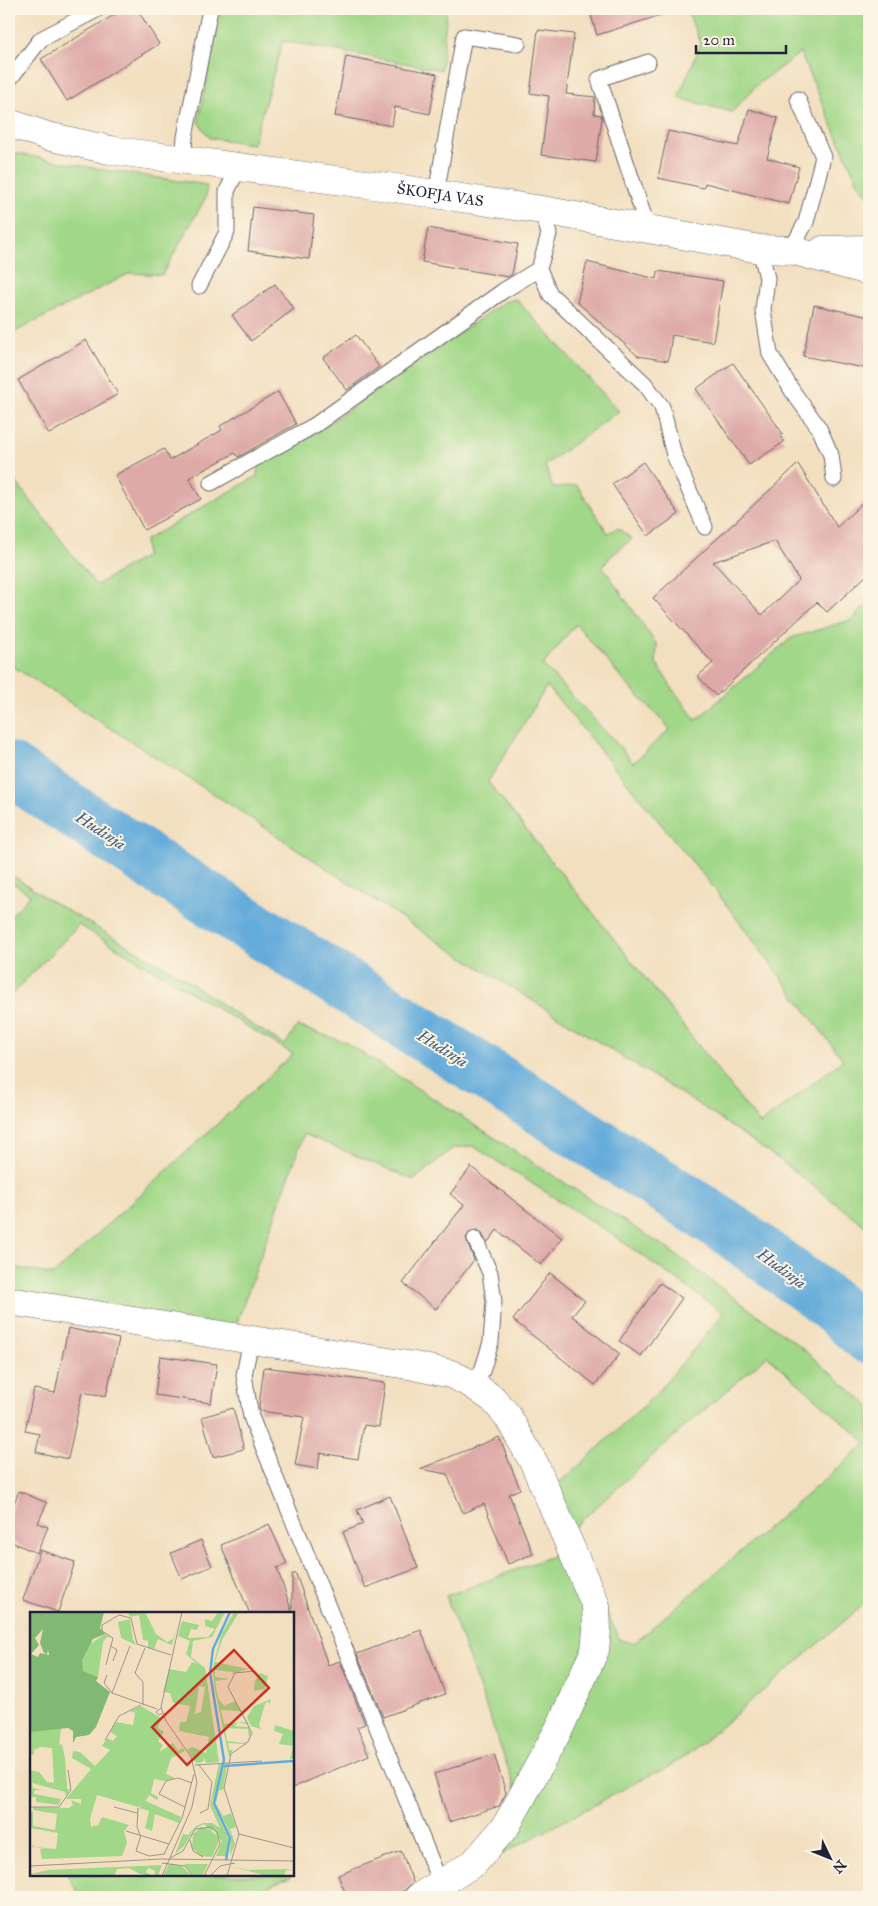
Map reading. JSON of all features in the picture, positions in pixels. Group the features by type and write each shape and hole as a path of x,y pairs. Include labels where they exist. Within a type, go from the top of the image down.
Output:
{"street":[{"name":"ŠKOFJA VAS","path":"9,123 47,136 110,150 436,194 542,210 760,249 791,250 869,272"},
{"path":"791,250 869,249"},
{"path":"9,1301 414,1366 451,1374 493,1399 507,1415 534,1463 596,1606 597,1630 595,1650 560,1727 506,1826 474,1863 430,1891"}],"lane":[{"path":"9,80 41,40 98,9"},
{"path":"183,160 185,137 210,9"},
{"path":"436,194 464,36 518,44"},
{"path":"648,62 599,79 648,229"},
{"path":"791,250 806,222 823,157 798,99"},
{"path":"199,286 227,232 227,191 239,167"},
{"path":"542,210 549,234 539,269 550,294 645,384 662,407 674,455 705,527"},
{"path":"760,249 767,278 763,310 770,354 793,392 819,428 831,455 834,479"},
{"path":"211,483 315,425 503,291 539,269"},
{"path":"472,1385 482,1372 491,1342 494,1301 490,1273 475,1240"},
{"path":"251,1340 244,1374 251,1417 274,1470 430,1891"}],"green space":[{"path":"221,9 447,9 441,70 283,41 253,144 210,138 198,122"},
{"path":"686,9 869,9 869,197 857,181 800,53 758,84 732,112 678,98 701,43"},
{"path":"9,152 105,170 207,185 206,197 162,275 130,273 9,335"},
{"path":"516,299 619,411 545,465 553,488 577,485 608,533 618,528 632,539 610,557 603,567 657,645 656,663 696,720 791,638 851,620 869,603 869,1229 781,1161 701,1106 426,934 226,802 9,664 9,473 96,585 146,556 145,540 257,476 258,466 318,431 504,302","holes":["576,624 625,682 670,729 633,763 543,665","547,686 709,882 843,1060 760,1124 488,782"]},
{"path":"9,873 49,900 184,978 240,1017 285,1045 297,1026 345,1042 668,1249 797,1344 869,1406 869,1600 694,1750 663,1771 654,1773 484,1864 604,1607 620,1640 634,1643 867,1443 767,1356 681,1430 571,1530 551,1488 569,1475 656,1394 724,1313 610,1233 473,1146 453,1148 414,1180 304,1134 235,1328 9,1293 9,1266 53,1275 293,1054 79,925 9,997 9,918 30,895 9,880"},
{"path":"560,1553 582,1586 588,1647 516,1790 446,1596"},
{"path":"68,1876 290,1877 252,1893 254,1897 81,1897"}],"building":[{"path":"124,9 137,9 159,44 67,101 41,59"},
{"path":"589,9 664,9 665,14 597,35"},
{"path":"538,30 574,34 566,94 595,97 594,114 601,115 602,118 596,162 541,155 549,96 530,93"},
{"path":"346,56 437,74 430,114 395,107 392,126 335,116"},
{"path":"749,109 778,118 767,158 799,167 789,204 705,183 704,188 658,178 668,131 738,146"},
{"path":"253,207 314,215 309,259 248,251"},
{"path":"428,228 518,244 512,274 508,277 422,262"},
{"path":"587,262 657,279 658,271 723,281 713,342 672,335 668,361 638,356 577,302"},
{"path":"275,284 294,309 251,341 232,315"},
{"path":"814,305 869,317 869,369 803,356"},
{"path":"356,335 379,367 347,390 323,358"},
{"path":"86,340 118,394 49,434 18,380"},
{"path":"733,363 783,434 780,435 784,442 749,465 696,389"},
{"path":"278,392 296,424 238,457 235,453 189,478 201,499 144,530 115,475 164,449 170,460 222,430 220,426"},
{"path":"643,462 679,514 648,536 612,484"},
{"path":"798,464 837,527 869,497 869,573 827,612 817,602 716,696 698,676 713,663 653,598","holes":["775,541 799,580 762,615 713,562"]},
{"path":"471,1167 562,1238 541,1265 497,1230 487,1243 481,1232 471,1231 466,1238 474,1260 436,1309 403,1283 464,1205 450,1194"},
{"path":"550,1273 585,1301 572,1316 620,1354 595,1385 513,1320"},
{"path":"660,1283 682,1298 641,1356 619,1341"},
{"path":"68,1328 119,1339 106,1396 82,1392 68,1459 36,1452 40,1434 25,1431 34,1389 55,1393"},
{"path":"160,1356 217,1364 211,1403 155,1395"},
{"path":"264,1367 385,1383 379,1427 364,1425 358,1459 320,1453 318,1469 295,1465 304,1417 260,1411"},
{"path":"233,1408 244,1449 213,1457 202,1417"},
{"path":"499,1437 520,1489 509,1494 533,1554 508,1564 484,1504 463,1513 447,1474 420,1469"},
{"path":"19,1491 47,1503 38,1523 48,1527 37,1553 9,1541 9,1516"},
{"path":"390,1496 418,1568 365,1588 343,1532 363,1524 357,1510"},
{"path":"269,1524 287,1564 277,1568 292,1612 249,1612 221,1545"},
{"path":"201,1540 212,1566 182,1579 171,1553"},
{"path":"40,1550 75,1562 58,1612 23,1600"},
{"path":"292,1574 296,1574 328,1665 340,1661 365,1724 357,1727 369,1755 294,1787 294,1612 292,1612"},
{"path":"421,1630 445,1694 383,1717 357,1654"},
{"path":"494,1754 506,1793 499,1806 449,1822 434,1774"},
{"path":"401,1851 413,1882 405,1890 388,1897 347,1897 338,1875"}],"waterway":[{"name":"Hudinja","path":"9,769 167,873 728,1228 824,1299 869,1337"}]}
